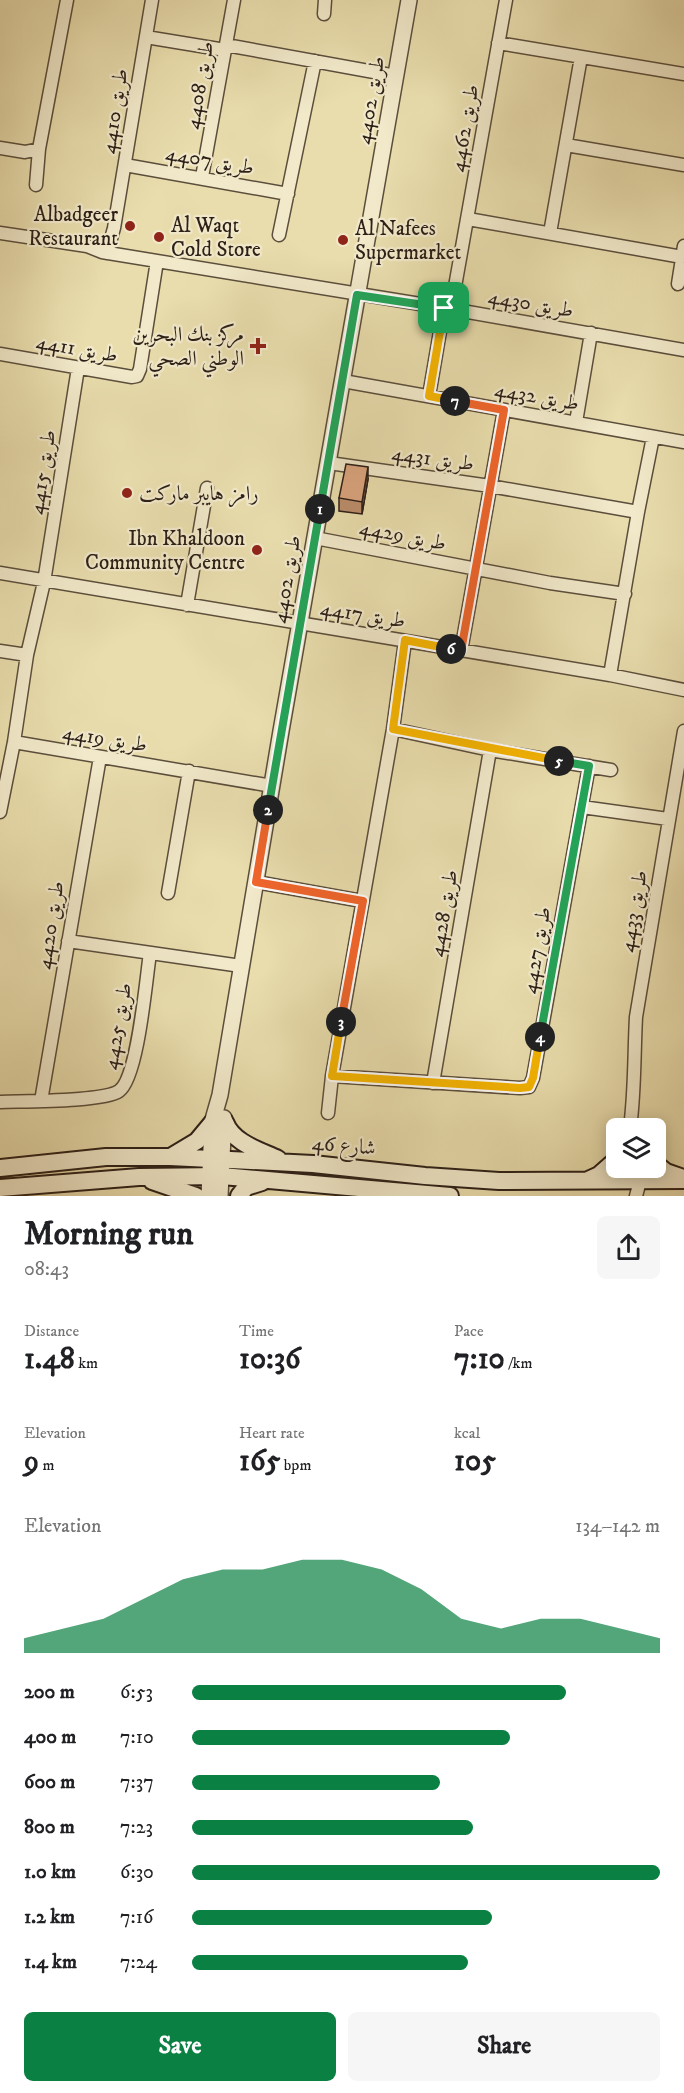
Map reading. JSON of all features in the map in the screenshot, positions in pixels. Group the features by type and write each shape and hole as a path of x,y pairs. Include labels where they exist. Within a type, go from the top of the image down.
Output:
{"main road":[{"path":"170,1157 197,1141 218,1122 238,1139 288,1163"},
{"name":"شارع 46","path":"0,1168 106,1157 170,1157 288,1163 488,1180 684,1179"},
{"path":"584,1181 599,1175 606,1169"},
{"path":"666,1172 684,1179"},
{"name":"شارع 46","path":"0,1188 140,1177 216,1176 450,1196"},
{"path":"140,1177 195,1196"},
{"path":"239,1196 246,1186 270,1180"}],"street":[{"path":"36,185 39,149 67,0"},
{"name":"طريق 4410","path":"108,253 152,0"},
{"name":"طريق 4408","path":"202,177 234,0"},
{"path":"324,14 325,0"},
{"name":"طريق 4402","path":"216,1176 220,1095 241,966 409,0"},
{"name":"طريق 4462","path":"429,396 468,219 506,0"},
{"path":"146,37 315,61 396,76"},
{"path":"498,43 684,74"},
{"path":"550,233 581,57"},
{"path":"279,235 315,61"},
{"path":"566,145 684,165"},
{"path":"0,148 25,152 39,149"},
{"name":"طريق 4407","path":"125,165 288,194"},
{"path":"468,219 683,252 678,285"},
{"name":"طريق 4430","path":"0,235 87,246 108,253 684,350"},
{"name":"طريق 4411","path":"0,354 137,376 140,372 157,261"},
{"name":"طريق 4430","path":"576,422 591,333"},
{"name":"طريق 4415","path":"0,812 2,791 14,742 27,655 44,582 78,368"},
{"name":"طريق 4432","path":"343,381 684,442"},
{"path":"461,651 504,410"},
{"path":"610,675 653,436"},
{"name":"طريق 4431","path":"329,463 490,486 638,512"},
{"path":"187,605 207,488"},
{"name":"طريق 4429","path":"315,538 550,583 625,594"},
{"name":"طريق 4417","path":"0,573 610,675 684,690"},
{"path":"328,1113 332,1076 393,729 405,640"},
{"path":"0,651 27,655"},
{"path":"393,729 490,750 611,770"},
{"name":"طريق 4433","path":"637,1118 633,1059 636,1017 668,819 680,785 684,731"},
{"name":"طريق 4419","path":"14,742 272,786"},
{"name":"طريق 4428","path":"433,1083 490,750"},
{"name":"طريق 4420","path":"40,1101 100,757"},
{"name":"طريق 4427","path":"332,1076 529,1087 533,1078 589,766"},
{"path":"168,893 189,771"},
{"path":"582,807 668,819"},
{"path":"256,882 363,901"},
{"path":"68,942 241,966"},
{"name":"طريق 4425","path":"0,1102 79,1099 109,1095 120,1091 128,1081 135,1058 150,953"},
{"name":"طريق 4433","path":"631,1118 634,1099"},
{"path":"209,1196 216,1176"},
{"path":"216,1176 220,1196"}],"building":[{"path":"346,464 368,467 362,502 339,498"}],"place":[{"name":"Albadgeer Restaurant","path":"130,226"},
{"name":"Al Waqt Cold Store","path":"159,237"},
{"name":"Al Nafees Supermarket","path":"343,240"},
{"name":"مركز بنك البحرين الوطني الصحي","path":"258,346"},
{"name":"رامز هايبر ماركت","path":"127,493"},
{"name":"Ibn Khaldoon Community Centre","path":"257,550"}],"route":[{"path":"357,295 444,308 429,396 504,410 461,651 405,640 393,729 490,750 589,766 533,1078 529,1087 520,1088 332,1076 363,901 256,882 357,295"}]}
